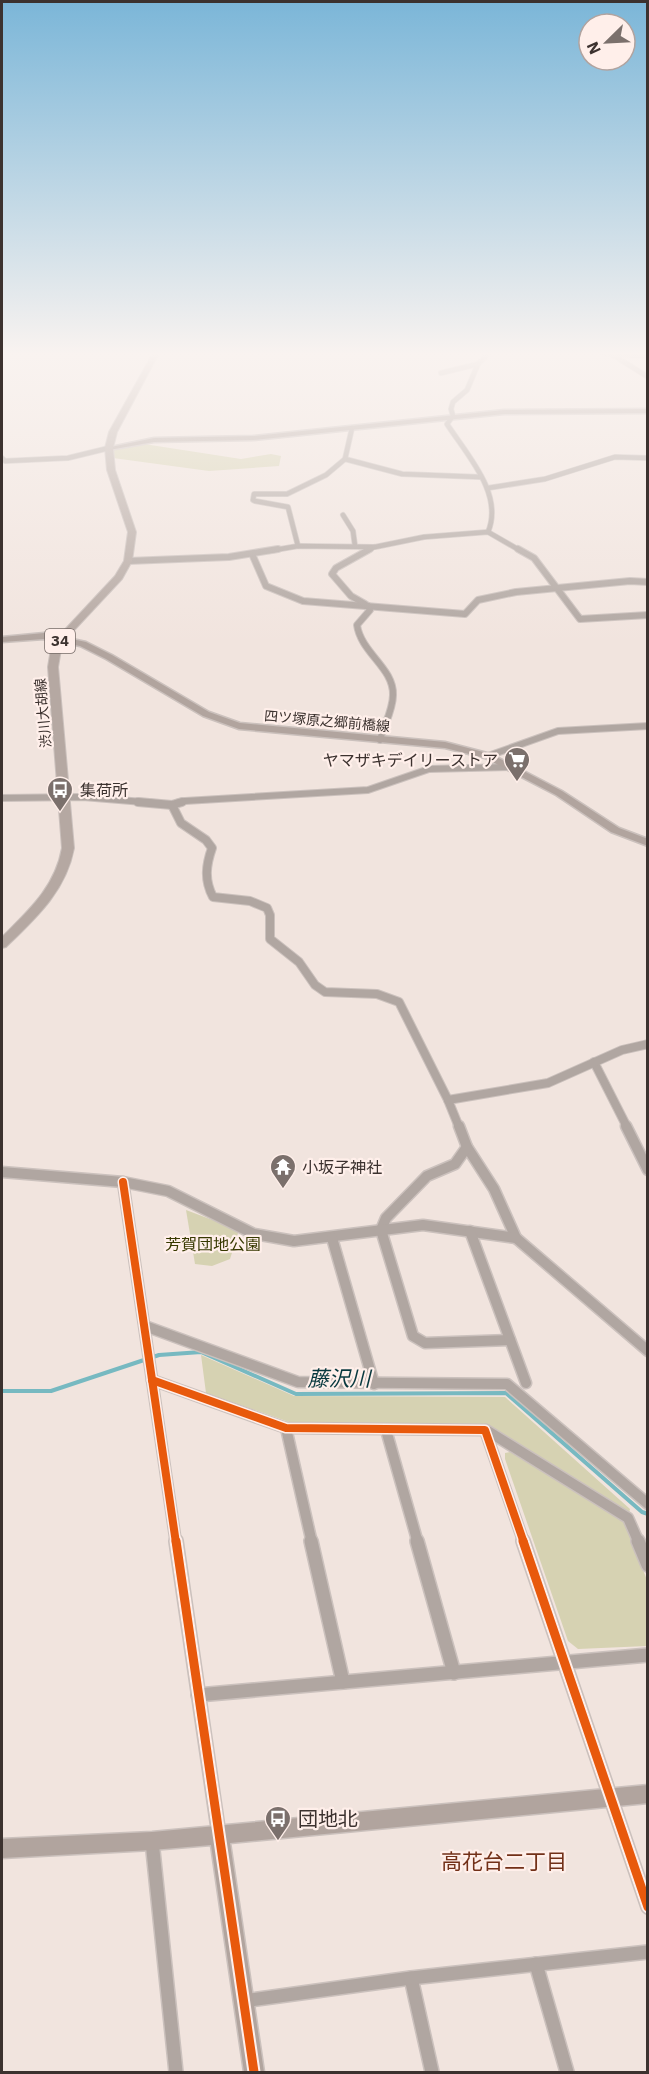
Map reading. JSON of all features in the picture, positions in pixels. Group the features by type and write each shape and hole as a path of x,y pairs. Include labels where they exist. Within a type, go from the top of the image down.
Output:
{"main road":[{"name":"渋川大胡線","path":"2,944 54,889 64,873 68,848 53,667 56,649 61,639 119,577 128,561 132,532 111,470 109,450"}],"street":[{"path":"2,458 5,461 68,458 102,450"},
{"path":"298,546 288,507 255,501 253,500 254,494 287,494 297,487 326,475 345,459 347,450"},
{"path":"463,450 488,488 493,520 488,532"},
{"path":"488,488 545,479 615,457 648,458"},
{"path":"345,459 402,474 480,477"},
{"path":"343,515 353,531 355,546"},
{"path":"128,561 220,558 298,546 375,547 424,537 488,532 534,558 580,619 648,615"},
{"path":"375,547 336,568 332,574 351,596 368,606 370,610 357,626 359,637 390,679 393,690 392,701 380,740"},
{"path":"252,554 267,586 303,601 465,614 478,600 556,587 630,580 648,582"},
{"name":"四ツ塚原之郷前橋線","path":"2,640 30,636 83,644 110,657 192,707 218,719 257,728 445,745 488,756 559,793 615,830 648,843"},
{"path":"488,756 558,731 591,727 648,726"},
{"path":"2,798 29,799 63,796 172,805 185,801 368,790 426,769 512,767"},
{"path":"172,805 177,810 183,825 210,843 212,848 206,864 208,888 213,897 260,903 267,908 270,914 270,939 300,963 316,987 324,992 374,992 388,995 399,1002 448,1100 466,1147 494,1189 516,1238 648,1351"},
{"path":"448,1100 548,1083 622,1050 648,1044"},
{"path":"594,1062 648,1170"},
{"path":"466,1147 455,1164 427,1176 386,1218 381,1230 413,1336 425,1343 510,1340"},
{"path":"2,1172 123,1182 168,1191 254,1234 294,1241 423,1225 516,1238"},
{"path":"123,1182 254,2073"},
{"path":"470,1231 526,1383"},
{"path":"332,1238 374,1384"},
{"path":"145,1326 298,1382 507,1384 648,1504"},
{"path":"152,1380 286,1428 485,1430 628,1518 644,1548 648,1565"},
{"path":"286,1428 343,1682"},
{"path":"386,1430 454,1673"},
{"path":"485,1430 648,1907"},
{"path":"198,1695 648,1655"},
{"path":"2,1849 152,1841 648,1794"},
{"path":"152,1841 176,2073"},
{"path":"243,2001 411,1978 648,1952"},
{"path":"536,1964 567,2073"},
{"path":"411,1978 432,2073"}],"green space":[{"path":"112,450 181,450 241,459 271,454 281,456 279,466 209,471 113,458"},
{"name":"芳賀団地公園","path":"186,1210 239,1230 230,1259 212,1266 195,1264"},
{"path":"201,1355 294,1396 505,1397 630,1509 629,1513 486,1424 289,1422 206,1393"},
{"path":"510,1452 624,1521 647,1580 647,1646 578,1649 568,1641 505,1459 505,1453"}],"waterway":[{"name":"藤沢川","path":"2,1391 51,1391 159,1355 201,1352 296,1394 506,1393 642,1512 648,1514"}],"cycle path":[{"path":"123,1182 254,2072"},
{"path":"152,1380 286,1428 485,1430 648,1907"}],"place":[{"name":"ヤマザキデイリーストア","path":"517,783"},
{"name":"集荷所","path":"60,813"},
{"name":"小坂子神社","path":"283,1190"},
{"name":"団地北","path":"278,1842"}],"district":[{"name":"高花台二丁目","path":"504,1862"}]}
